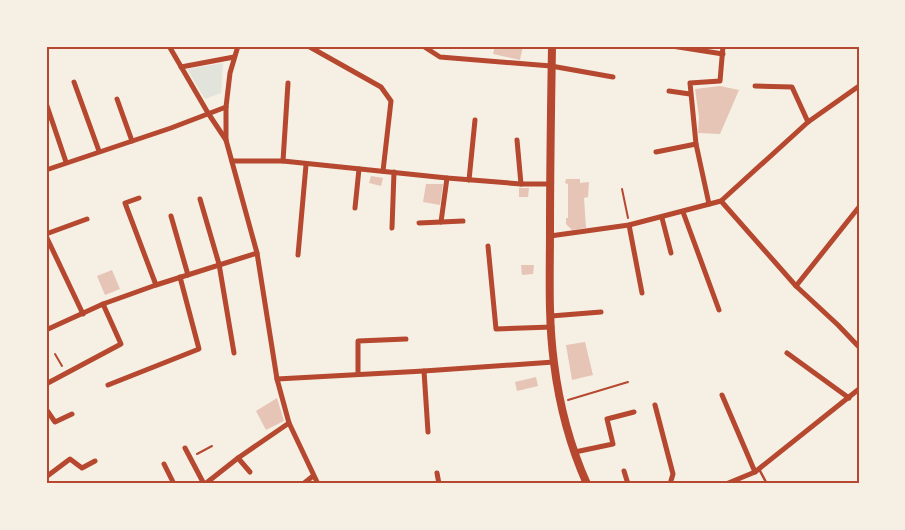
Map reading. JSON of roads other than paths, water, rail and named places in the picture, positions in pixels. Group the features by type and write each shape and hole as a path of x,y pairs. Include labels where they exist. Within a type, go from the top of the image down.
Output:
{"main road":[{"path":"552,46 550,236 551,316 554,362 561,402 574,452 586,484"}],"street":[{"path":"169,46 226,140"},
{"path":"238,46 230,73 226,107 226,140 257,253 278,379 289,422 318,484"},
{"path":"308,46 381,87 392,102 383,171"},
{"path":"423,46 440,57 551,66 613,77"},
{"path":"672,46 723,54"},
{"path":"709,204 696,144 690,83 720,81 723,46"},
{"path":"181,67 234,57"},
{"path":"74,82 99,151"},
{"path":"283,161 288,83"},
{"path":"755,86 792,87 808,122"},
{"path":"550,236 629,225 721,202 808,122 859,86"},
{"path":"669,91 690,94"},
{"path":"117,99 132,141"},
{"path":"46,103 66,162"},
{"path":"46,170 171,128 226,107"},
{"path":"470,180 475,120"},
{"path":"517,140 521,184"},
{"path":"656,152 696,144"},
{"path":"232,161 283,161 470,180 550,184"},
{"path":"298,255 306,164"},
{"path":"355,208 359,169"},
{"path":"392,228 394,172"},
{"path":"441,222 447,178"},
{"path":"139,198 125,203 156,285"},
{"path":"200,200 219,264 234,353"},
{"path":"721,202 796,286 859,347"},
{"path":"796,286 859,207"},
{"path":"683,212 719,310"},
{"path":"171,216 188,275"},
{"path":"662,218 671,253"},
{"path":"83,314 46,235 87,219"},
{"path":"419,223 463,221"},
{"path":"629,225 642,293"},
{"path":"488,246 496,329 552,328"},
{"path":"46,330 103,304 219,264 257,253"},
{"path":"108,384 199,349 180,277"},
{"path":"46,384 121,344 103,304"},
{"path":"551,316 601,312"},
{"path":"358,374 358,341 406,339"},
{"path":"787,353 849,398"},
{"path":"278,379 554,362"},
{"path":"424,371 428,432"},
{"path":"726,484 736,482 757,471 859,389"},
{"path":"722,395 757,471"},
{"path":"654,404 673,474 670,484"},
{"path":"46,409 55,422 72,414"},
{"path":"574,452 613,444 607,419 634,412"},
{"path":"185,448 205,484 289,422"},
{"path":"238,458 250,472"},
{"path":"46,477 70,459 82,468 94,461"},
{"path":"164,464 174,484"},
{"path":"624,471 628,484"},
{"path":"437,474 439,484"},
{"path":"303,484 313,476"}],"lane":[{"path":"757,471 767,484"}]}
